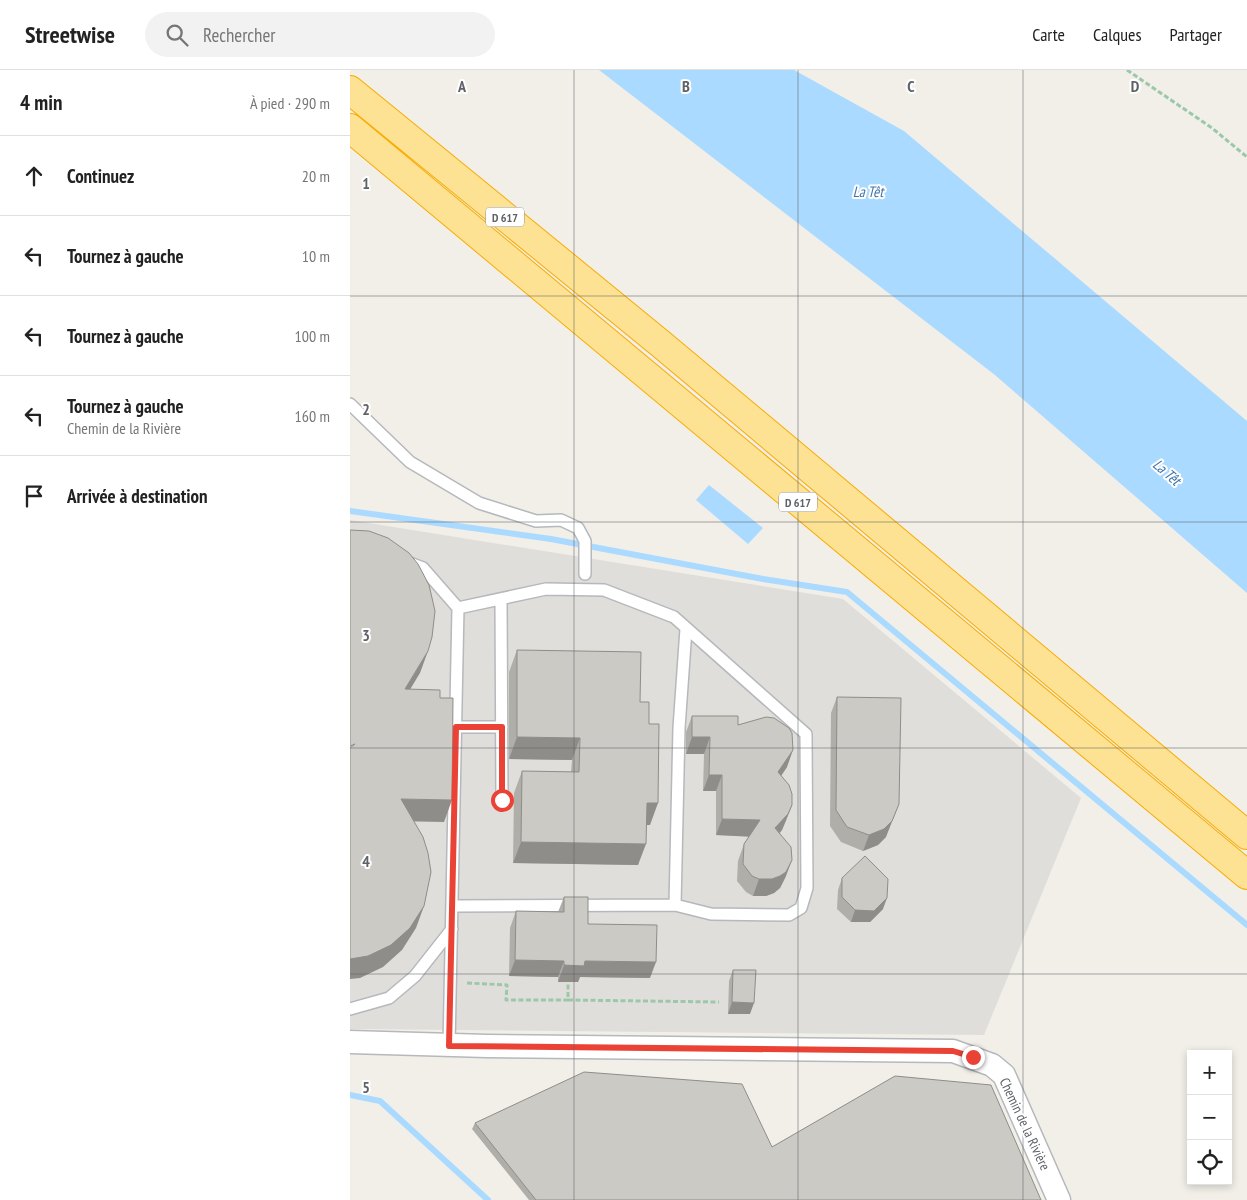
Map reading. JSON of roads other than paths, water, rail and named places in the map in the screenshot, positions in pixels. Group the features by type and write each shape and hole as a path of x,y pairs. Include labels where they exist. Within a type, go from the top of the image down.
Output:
{"highway":[{"name":"D 617","path":"350,90 661,344 1247,835"},
{"name":"D 617","path":"350,128 1247,875"}],"street":[{"name":"Chemin de la Rivière","path":"350,1042 449,1046 953,1051 992,1065 1004,1075 1059,1200"}],"lane":[{"path":"350,404 410,462 479,503 536,521 560,520 578,528 585,547 585,574"},
{"path":"398,558 423,568 458,608 449,1046"},
{"path":"452,906 675,905 711,914 789,915 800,908 807,888 806,734 674,618 604,590 546,589 458,608"},
{"path":"501,599 502,800"},
{"path":"675,905 679,728 686,629"},
{"path":"456,727 502,727"},
{"path":"350,1009 389,998 416,976 452,929"}],"water":[{"name":"La Têt","path":"599,70 794,70 904,131 1247,421 1247,593 995,375"},
{"path":"709,485 763,528 748,544 696,500"}],"waterway":[{"path":"350,511 551,539 763,579 847,592 1247,925"},
{"path":"350,1095 380,1101 488,1200"}]}
